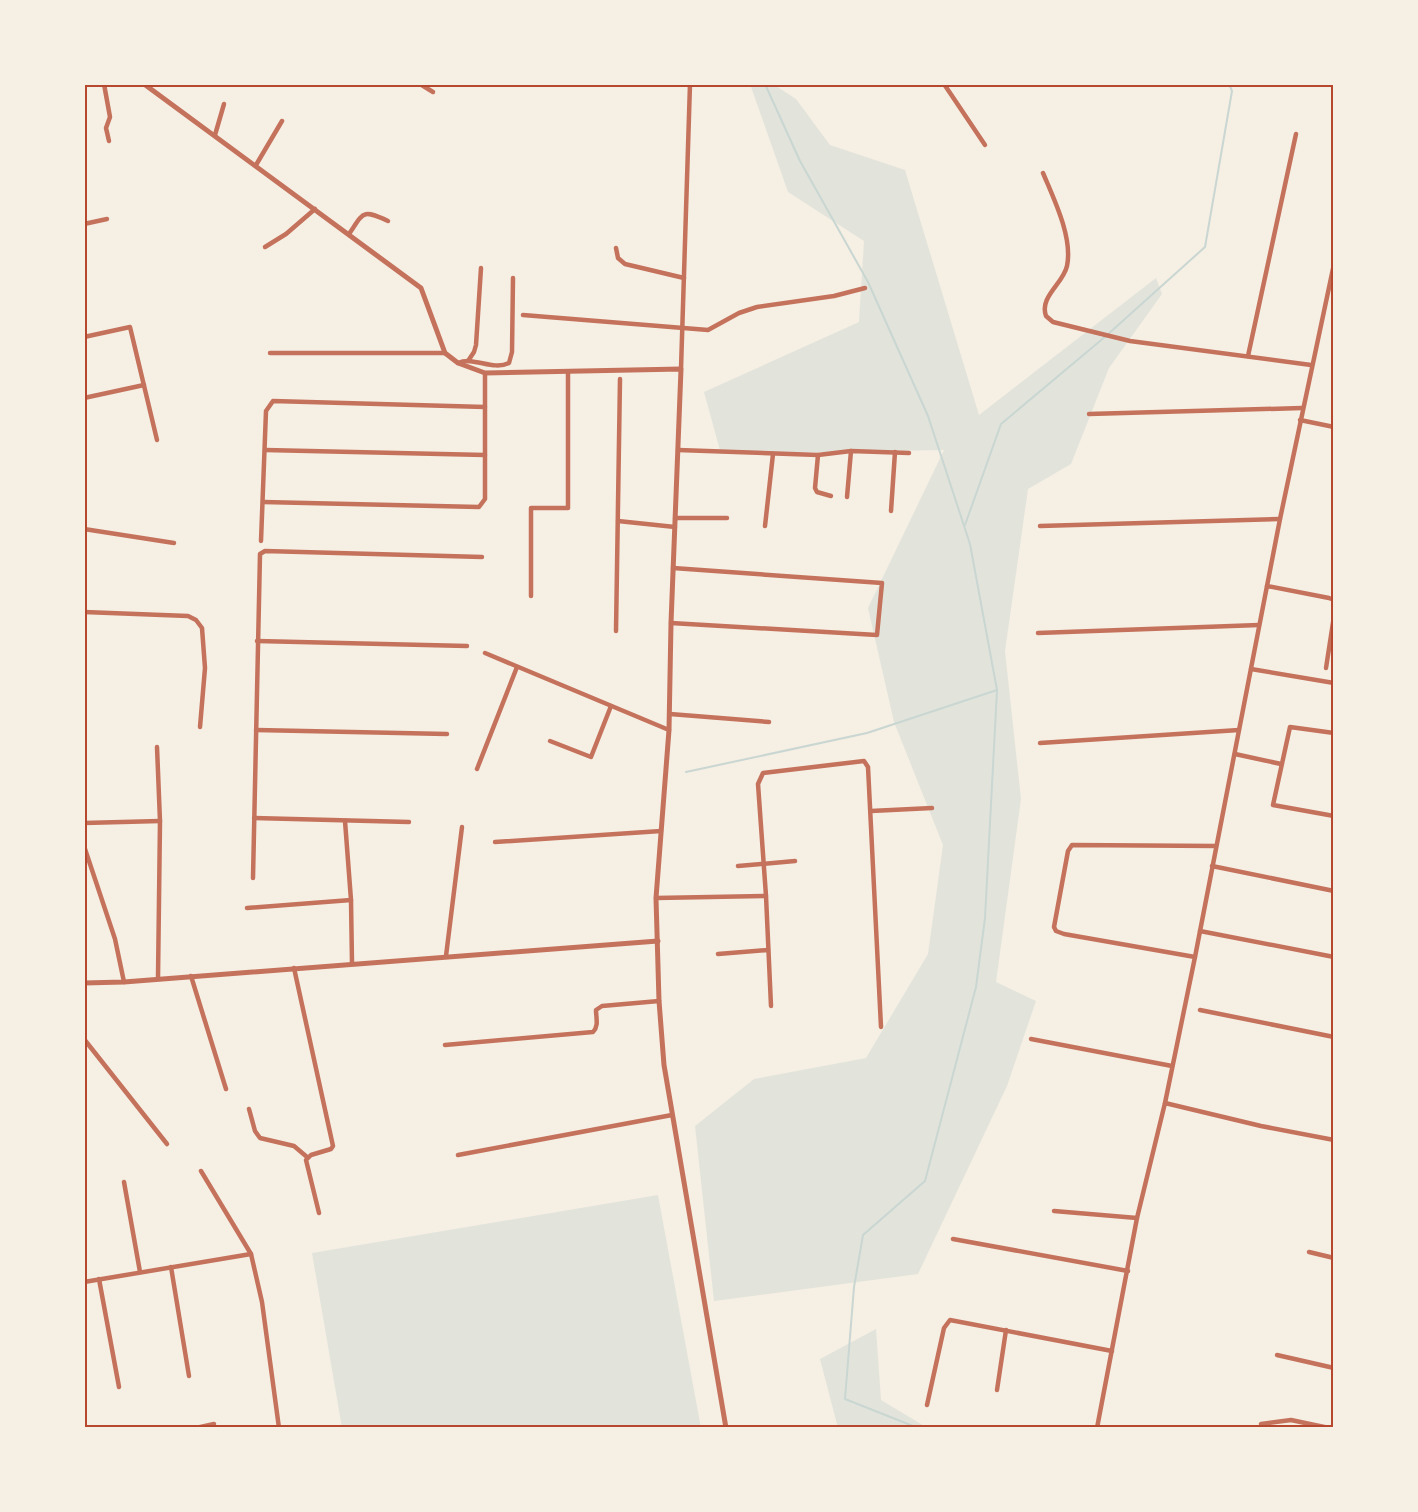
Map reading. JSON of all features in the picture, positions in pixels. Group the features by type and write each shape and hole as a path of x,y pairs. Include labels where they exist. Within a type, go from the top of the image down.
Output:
{"street":[{"path":"104,84 110,117 106,128 108,141"},
{"path":"144,84 421,288 445,354"},
{"path":"420,84 433,92"},
{"path":"690,84 671,623 670,714 656,898 662,1052 726,1428"},
{"path":"944,84 985,145"},
{"path":"215,135 224,104"},
{"path":"256,165 282,122"},
{"path":"1248,356 1296,134"},
{"path":"1043,173 1058,209 1068,249 1067,266 1063,276 1045,302 1046,316 1053,322 1130,340 1311,365"},
{"path":"265,247 286,234 315,209"},
{"path":"349,234 364,214 370,213 388,221"},
{"path":"84,224 107,219"},
{"path":"616,248 618,258 625,264 684,278"},
{"path":"1097,1428 1137,1218 1165,1103 1302,408 1334,264"},
{"path":"468,361 476,345 481,268"},
{"path":"458,363 468,361 495,366 509,363 512,352 513,278"},
{"path":"523,315 708,330 739,313 757,307 834,296 865,288"},
{"path":"84,337 130,327 156,440"},
{"path":"270,353 445,354 458,363 484,373 681,369"},
{"path":"531,596 531,508 568,508 568,372"},
{"path":"263,502 479,507 484,500 484,373"},
{"path":"616,631 620,379"},
{"path":"84,398 144,385"},
{"path":"261,541 266,411 273,401 485,406"},
{"path":"1089,414 1302,408"},
{"path":"1300,420 1334,428"},
{"path":"266,450 485,455"},
{"path":"678,450 818,455 851,452 909,453"},
{"path":"847,497 851,452"},
{"path":"891,510 895,452"},
{"path":"765,526 773,454"},
{"path":"818,455 815,488 817,492 831,496"},
{"path":"675,518 727,518"},
{"path":"1040,526 1280,519"},
{"path":"618,521 675,527"},
{"path":"84,529 174,543"},
{"path":"253,878 259,556 265,551 482,557"},
{"path":"671,623 877,635 882,583 673,568"},
{"path":"1267,586 1334,600"},
{"path":"84,612 188,616 199,623 202,628 205,668 200,728"},
{"path":"1326,668 1334,616"},
{"path":"1038,633 1259,625"},
{"path":"257,641 467,646"},
{"path":"485,653 669,730"},
{"path":"477,769 517,667"},
{"path":"1251,669 1334,683"},
{"path":"550,741 591,757 611,706"},
{"path":"670,714 769,722"},
{"path":"1334,733 1290,727 1273,805 1334,816"},
{"path":"256,730 447,734"},
{"path":"1040,743 1239,730"},
{"path":"157,747 160,821 158,978"},
{"path":"1234,754 1281,764"},
{"path":"771,1006 758,784 763,773 864,761 868,767 871,811 881,1027"},
{"path":"871,811 932,808"},
{"path":"254,818 409,822"},
{"path":"84,824 160,821"},
{"path":"345,821 351,900 352,963"},
{"path":"446,956 462,827"},
{"path":"495,842 661,831"},
{"path":"1195,957 1056,931 1054,927 1068,851 1072,845 1216,846"},
{"path":"84,846 115,939 124,982"},
{"path":"738,866 795,861"},
{"path":"1212,866 1334,891"},
{"path":"656,898 766,896"},
{"path":"247,908 351,900"},
{"path":"1200,931 1334,957"},
{"path":"84,983 124,982 658,941"},
{"path":"718,954 768,950"},
{"path":"294,968 333,1146 325,1152 307,1157"},
{"path":"191,976 226,1089"},
{"path":"445,1045 593,1032 597,1022 596,1010 602,1006 659,1000"},
{"path":"1200,1010 1334,1037"},
{"path":"84,1039 166,1144"},
{"path":"1031,1039 1172,1066"},
{"path":"1165,1103 1261,1126 1334,1140"},
{"path":"249,1109 255,1131 260,1138 294,1146 307,1157"},
{"path":"458,1155 672,1115"},
{"path":"307,1157 306,1165 319,1213"},
{"path":"201,1172 251,1254 262,1302 279,1428"},
{"path":"124,1182 140,1272"},
{"path":"1054,1211 1137,1218"},
{"path":"953,1239 1128,1272"},
{"path":"1309,1252 1334,1258"},
{"path":"84,1282 251,1254"},
{"path":"171,1267 189,1376"},
{"path":"99,1279 119,1387"},
{"path":"927,1405 944,1328 948,1321 955,1320 1112,1351"},
{"path":"997,1389 1006,1330"},
{"path":"1277,1354 1334,1368"},
{"path":"1262,1424 1282,1420 1329,1428"},
{"path":"1298,1428 1300,1422"},
{"path":"196,1428 214,1425"}],"shaded area":[{"path":"750,84 773,84 796,99 830,145 905,170 979,415 1156,278 1162,294 1109,368 1071,464 1028,489 1005,651 1021,799 996,982 1036,1001 1007,1086 918,1274 714,1301 695,1126 754,1079 866,1058 928,954 943,845 894,722 868,608 944,450 721,454 704,392 859,322 864,241 788,192"},
{"path":"658,1195 701,1428 342,1428 312,1253"},
{"path":"876,1329 881,1400 925,1428 838,1428 820,1359"}],"waterway":[{"path":"765,84 800,161 868,282 928,416 970,544 997,690 985,918 976,987 925,1181 863,1235 854,1287 845,1399 913,1426 912,1428"},
{"path":"965,525 1001,424 1106,336 1205,247 1232,91 1229,84"},
{"path":"686,772 867,733 997,690"}]}
